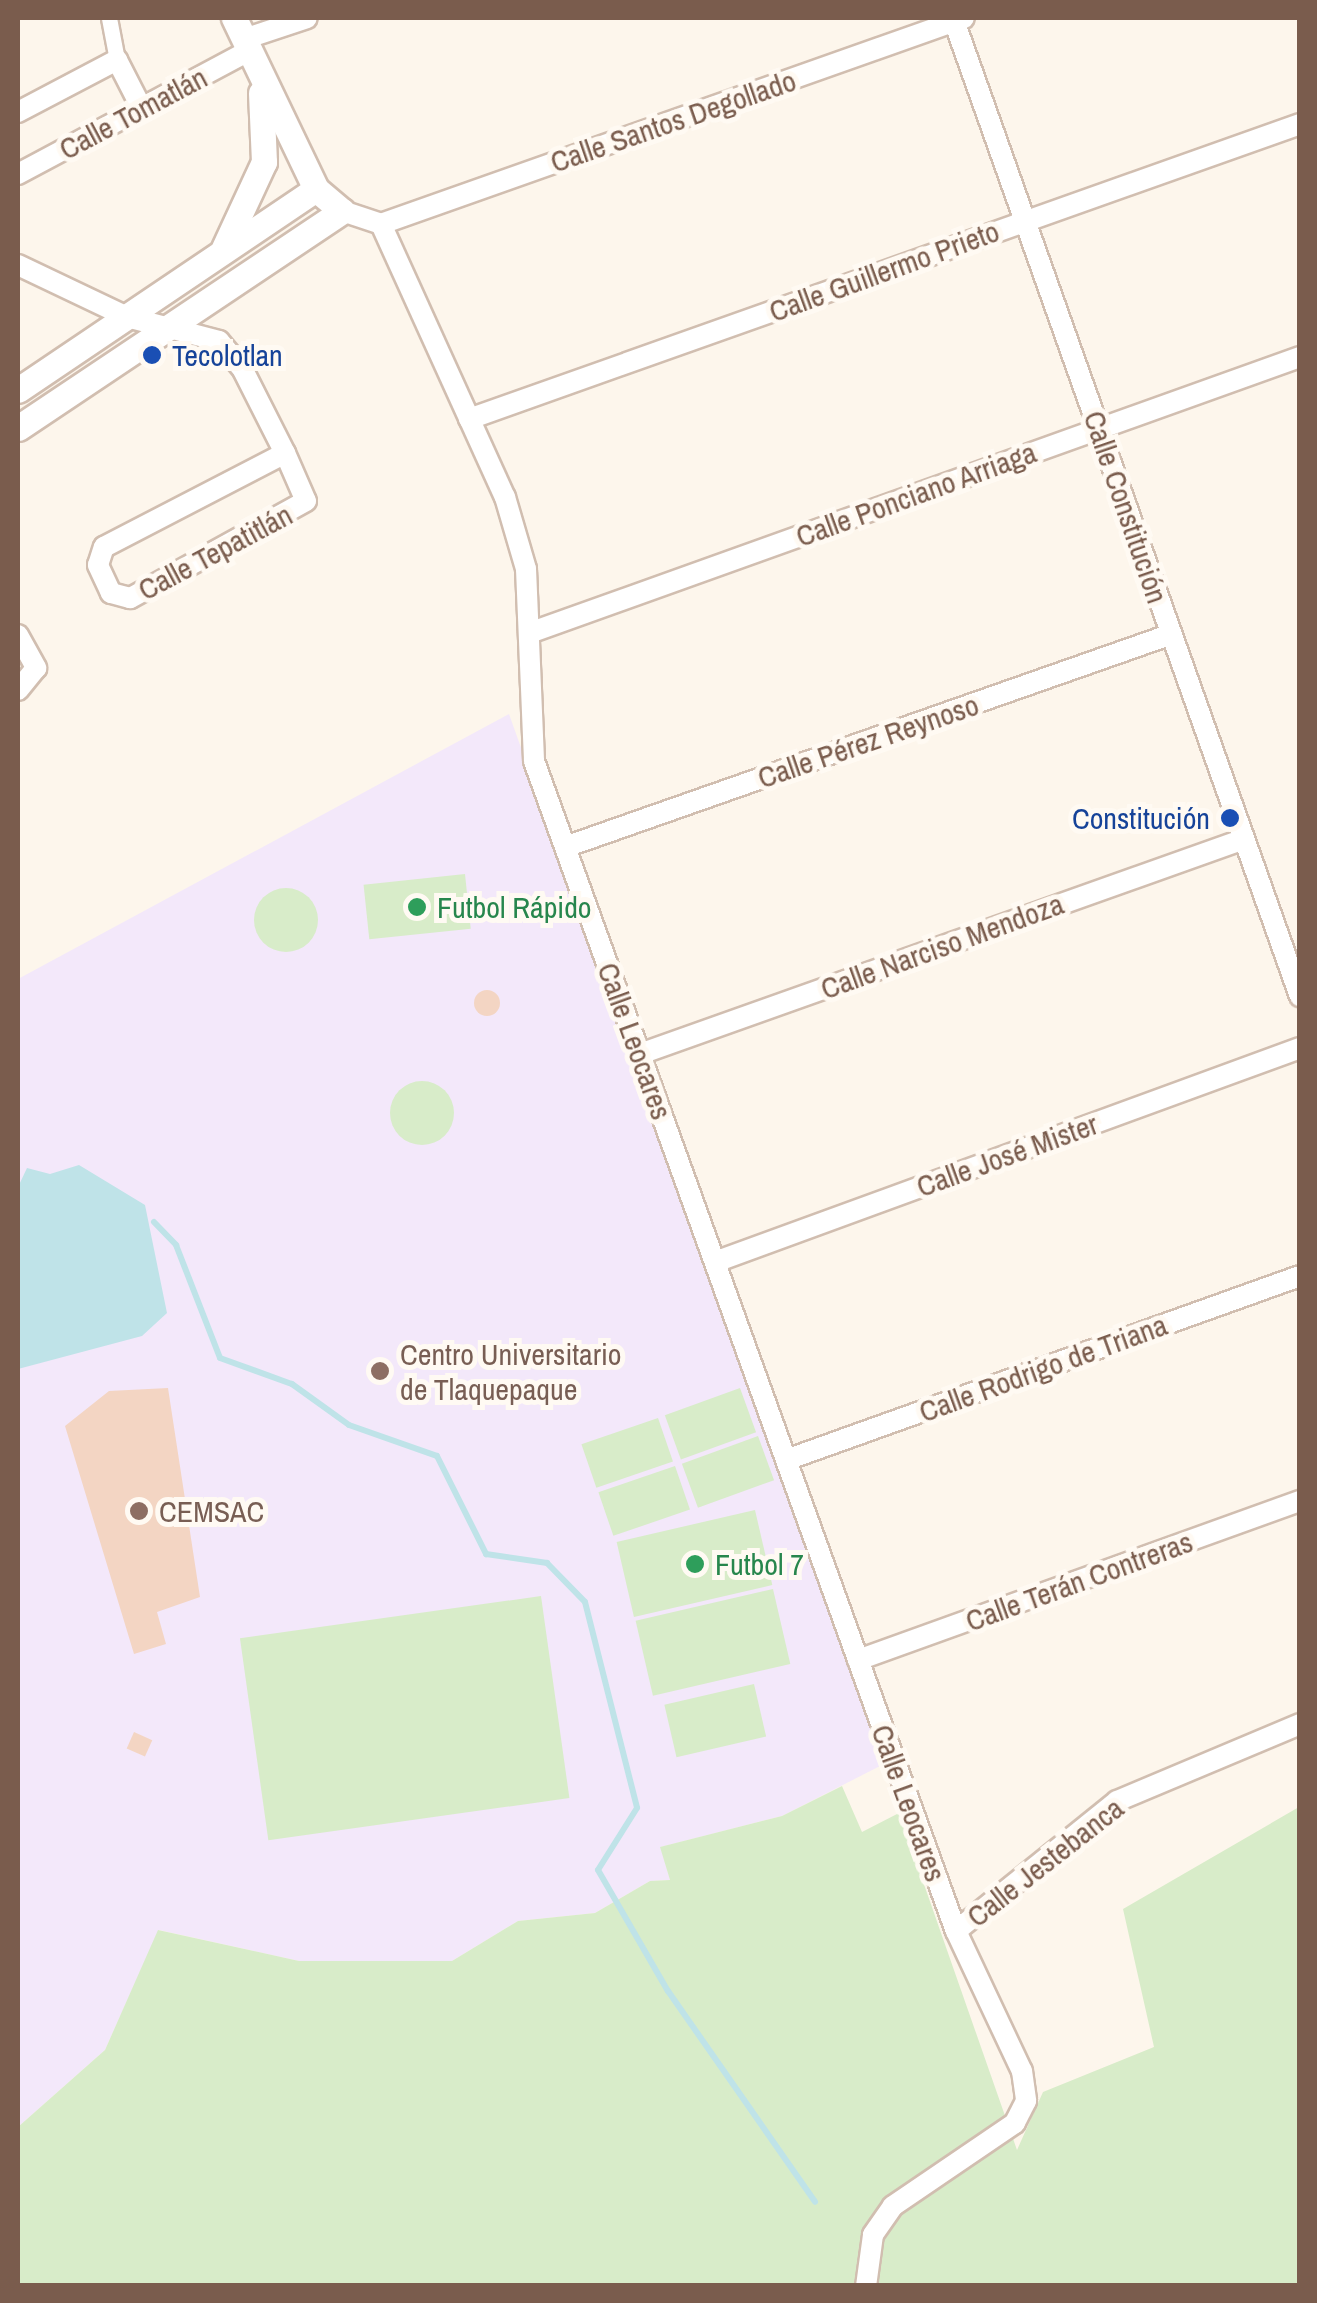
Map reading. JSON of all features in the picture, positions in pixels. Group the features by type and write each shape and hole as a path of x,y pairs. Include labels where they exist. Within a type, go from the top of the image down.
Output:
{"street":[{"path":"108,18 117,60 142,107"},
{"name":"Calle Tomatlán","path":"18,174 142,107 242,36 307,18"},
{"name":"Calle Constitución","path":"958,19 1025,221 1300,996"},
{"name":"Calle Santos Degollado","path":"381,224 958,19"},
{"path":"242,36 316,190 342,211 381,224"},
{"path":"18,88 21,110 117,60"},
{"path":"218,256 264,162 261,78"},
{"name":"Calle Guillermo Prieto","path":"469,418 1300,124"},
{"path":"18,390 316,190"},
{"path":"18,428 342,211"},
{"name":"Calle Leocares","path":"381,224 518,534 532,632 534,760 956,1931 1022,2071 1026,2100 992,2144 892,2206 873,2234 866,2286"},
{"path":"18,265 127,317 218,341 285,453"},
{"name":"Calle Ponciano Arriaga","path":"532,632 1300,356"},
{"name":"Calle Tepatitlán","path":"285,453 306,502 120,599 97,556 285,453"},
{"name":"Calle Pérez Reynoso","path":"565,847 1172,634"},
{"path":"18,635 36,668 18,690"},
{"name":"Calle Narciso Mendoza","path":"640,1054 1244,839"},
{"name":"Calle José Mister","path":"715,1262 1300,1048"},
{"name":"Calle Rodrigo de Triana","path":"786,1460 1300,1276"},
{"name":"Calle Terán Contreras","path":"858,1660 1300,1501"},
{"name":"Calle Jestebanca","path":"956,1931 1117,1801 1300,1724"}],"shaded area":[{"name":"Centro Universitario de Tlaquepaque","path":"509,714 884,1764 782,1816 661,1847 670,1880 650,1881 595,1913 518,1921 452,1961 299,1961 159,1930 105,2050 18,2127 18,979"}],"green space":[{"name":"Futbol Rápido","path":"465,874 471,929 369,939 364,885"},
{"path":"286,888 309,897 318,920 309,943 286,952 263,943 254,920 263,897"},
{"path":"422,1081 445,1090 454,1113 445,1136 422,1145 399,1136 390,1113 399,1090"},
{"path":"740,1388 756,1432 681,1460 665,1415"},
{"path":"658,1418 673,1461 596,1488 581,1444"},
{"path":"758,1436 774,1480 698,1508 682,1464"},
{"path":"675,1466 690,1509 613,1536 598,1492"},
{"name":"Futbol 7","path":"755,1510 772,1585 634,1617 617,1542"},
{"name":"Futbol 7","path":"773,1589 790,1664 653,1696 636,1621"},
{"path":"541,1596 569,1798 268,1840 240,1638"},
{"path":"754,1684 766,1737 677,1757 664,1705"},
{"path":"842,1786 862,1832 899,1813 1017,2150 1043,2092 1154,2047 1123,1909 1299,1807 1299,2285 18,2286 18,2127 105,2050 158,1930 299,1961 452,1961 518,1921 595,1913 650,1881 670,1880 660,1847 782,1816"}],"water":[{"path":"79,1165 145,1205 167,1313 142,1336 18,1369 18,1187 27,1168 50,1174"}],"building":[{"path":"487,990 496,994 500,1003 496,1012 487,1016 478,1012 474,1003 478,994"},
{"name":"CEMSAC","path":"168,1388 200,1597 157,1612 166,1644 134,1654 65,1426 109,1391"},
{"path":"134,1732 152,1740 145,1757 127,1748"}],"waterway":[{"path":"154,1222 176,1245 220,1358 292,1384 349,1425 437,1456 486,1554 547,1563 585,1602 637,1808 598,1870 668,1991 815,2202"}],"place":[{"name":"Tecolotlan","path":"152,355"},
{"name":"Constitución","path":"1230,818"},
{"name":"Futbol Rápido","path":"417,907"},
{"name":"Centro Universitario de Tlaquepaque","path":"380,1371"},
{"name":"CEMSAC","path":"139,1511"},
{"name":"Futbol 7","path":"695,1564"}]}
